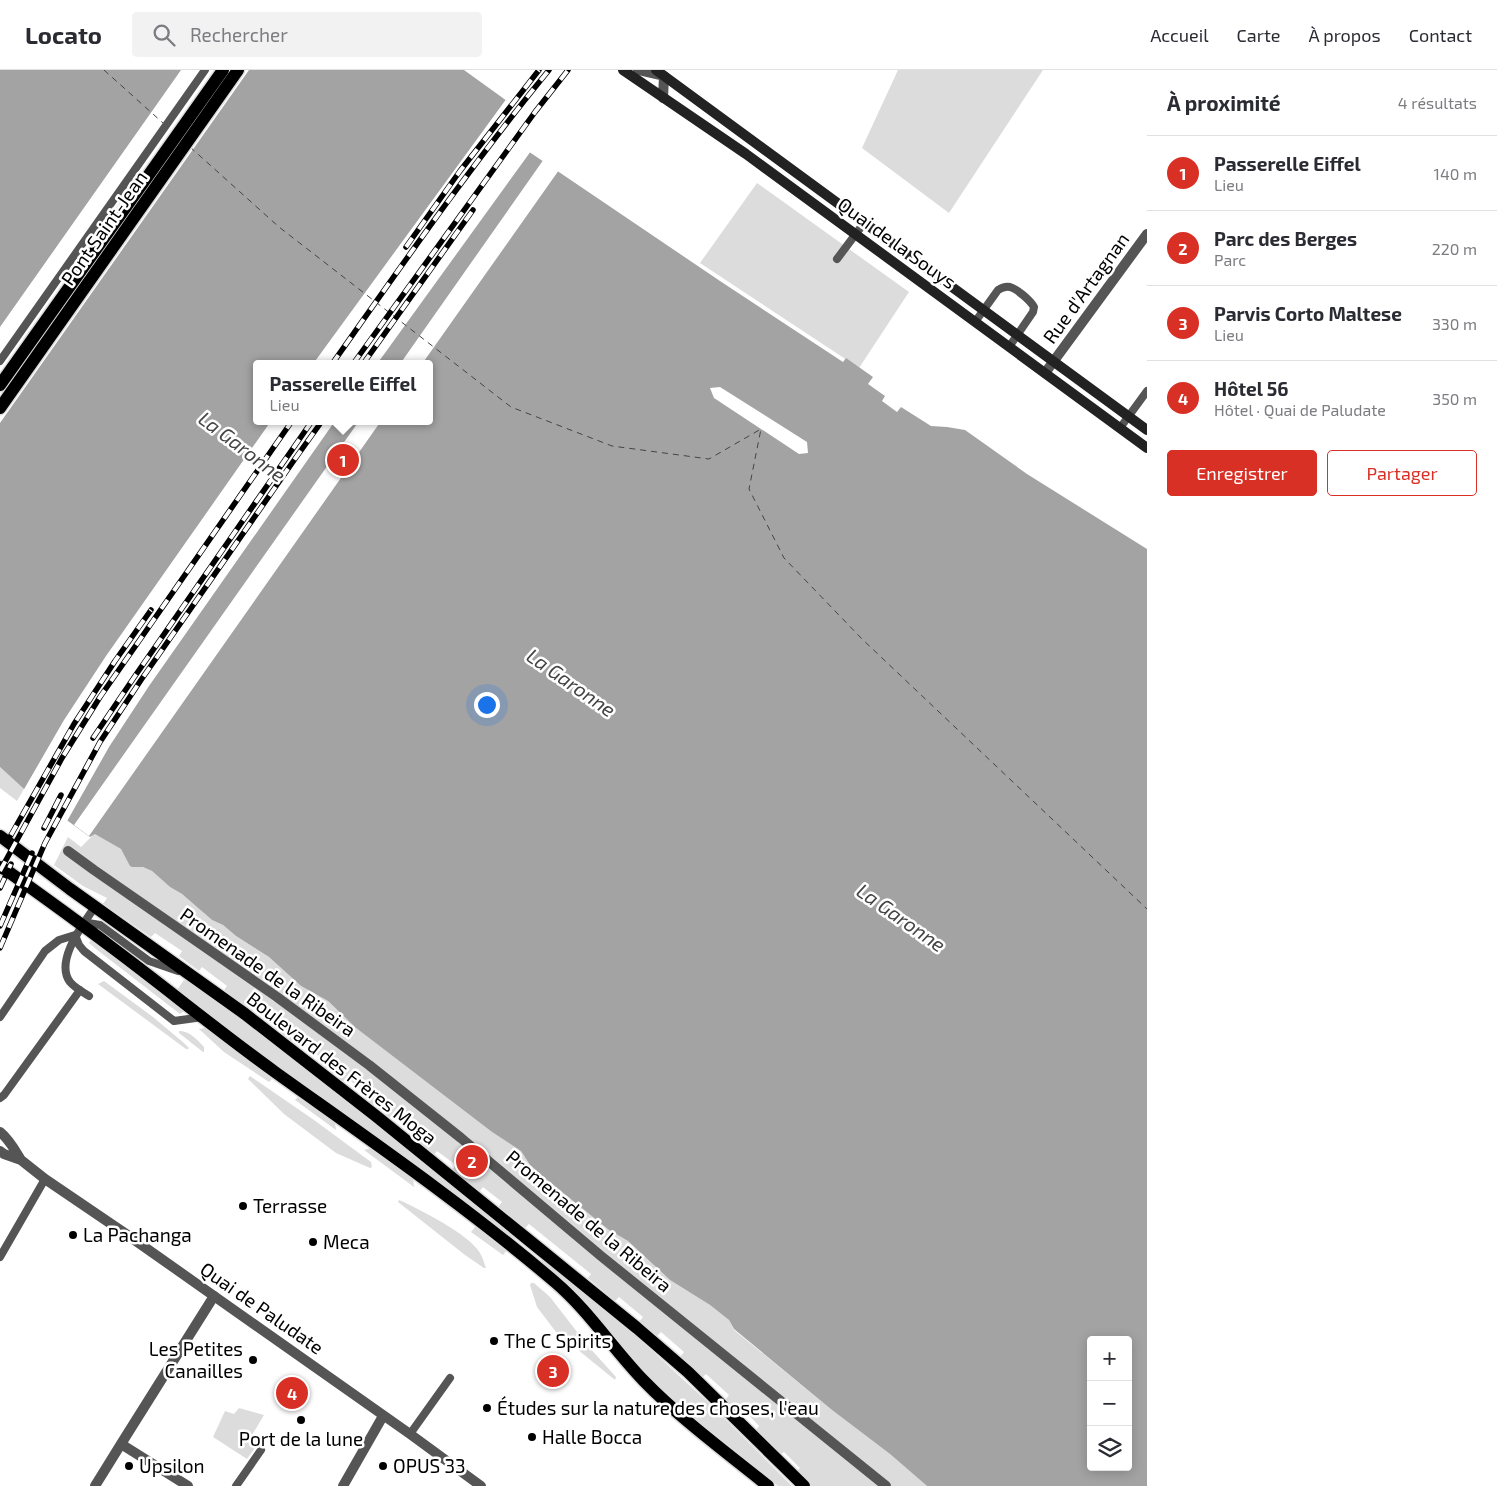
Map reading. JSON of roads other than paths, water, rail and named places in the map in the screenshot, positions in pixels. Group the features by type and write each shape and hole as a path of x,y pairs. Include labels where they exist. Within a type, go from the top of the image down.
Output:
{"main road":[{"name":"Pont Saint-Jean","path":"0,386 223,70"},
{"name":"Pont Saint-Jean","path":"0,408 238,70"},
{"name":"Quai de la Souys","path":"623,70 731,144 856,234 1147,448"},
{"name":"Quai de la Souys","path":"663,72 739,131 1147,430"},
{"name":"Boulevard des Frères Moga","path":"0,836 309,1063 637,1328 688,1372 804,1486"},
{"name":"Boulevard des Frères Moga","path":"0,867 78,930 202,1017 435,1187 554,1281 584,1310 624,1359 667,1404 694,1428 768,1486"}],"street":[{"path":"638,70 663,72 664,98"},
{"name":"Rue d'Artagnan","path":"1045,373 1147,234"},
{"name":"Promenade de la Ribeira","path":"68,851 278,997 462,1138 601,1256 886,1486"},
{"name":"Quai de Paludate","path":"0,1132 11,1144 21,1160"},
{"name":"Quai de Paludate","path":"0,1151 21,1160 45,1179 119,1229 481,1486"},
{"path":"96,1486 214,1296"},
{"path":"343,1486 383,1416"},
{"path":"121,1444 188,1486"}],"lane":[{"path":"0,361 205,70"},
{"path":"731,144 739,131"},
{"path":"836,259 864,223"},
{"path":"975,322 1002,287 1011,288 1031,302 1034,307 1033,312 1009,347"},
{"path":"1120,428 1147,391"},
{"path":"89,996 71,983 65,969 68,953 78,930 92,911 92,903"},
{"path":"0,1017 45,951 59,940 88,923 100,925 150,961 190,974"},
{"path":"78,930 79,945 84,951 174,1021 202,1017"},
{"path":"0,1098 80,990"},
{"path":"0,1257 45,1179"},
{"path":"410,1434 450,1378"},
{"path":"236,1486 261,1450"}],"water":[{"name":"La Garonne","path":"0,70 464,70 507,101 490,125 843,362 846,358 873,377 868,384 885,396 882,401 897,412 901,407 931,426 965,430 1027,474 1147,549 1147,1486 927,1486 734,1329 729,1320 710,1305 670,1280 628,1241 609,1230 546,1179 530,1165 521,1151 492,1132 356,1028 328,1001 301,986 269,957 236,936 223,925 212,920 152,871 143,867 130,866 121,849 95,834 90,837 24,789 0,767"}],"railway":[{"path":"406,247 460,171 539,70"},
{"path":"335,360 465,178 549,70"},
{"path":"356,360 535,112 568,70"},
{"path":"366,360 473,210"},
{"path":"0,871 62,758 100,697 289,425"},
{"path":"93,738 309,425"},
{"path":"0,948 45,843 100,742 141,680 319,425"},
{"path":"11,835 74,724 151,610"},
{"path":"44,828 61,795"},
{"path":"0,926 32,853"},
{"path":"0,888 11,864"}],"place":[{"name":"Passerelle Eiffel","path":"343,460"},
{"name":"Parc des Berges","path":"472,1161"},
{"name":"Terrasse","path":"243,1206"},
{"name":"La Pachanga","path":"73,1235"},
{"name":"Meca","path":"313,1242"},
{"name":"The C Spirits","path":"494,1341"},
{"name":"Les Petites Canailles","path":"253,1360"},
{"name":"Parvis Corto Maltese","path":"553,1371"},
{"name":"Hôtel 56","path":"292,1393"},
{"name":"Études sur la nature des choses, l'eau","path":"487,1408"},
{"name":"Port de la lune","path":"301,1420"},
{"name":"Halle Bocca","path":"532,1437"},
{"name":"Upsilon","path":"129,1466"},
{"name":"OPUS 33","path":"383,1466"}]}
